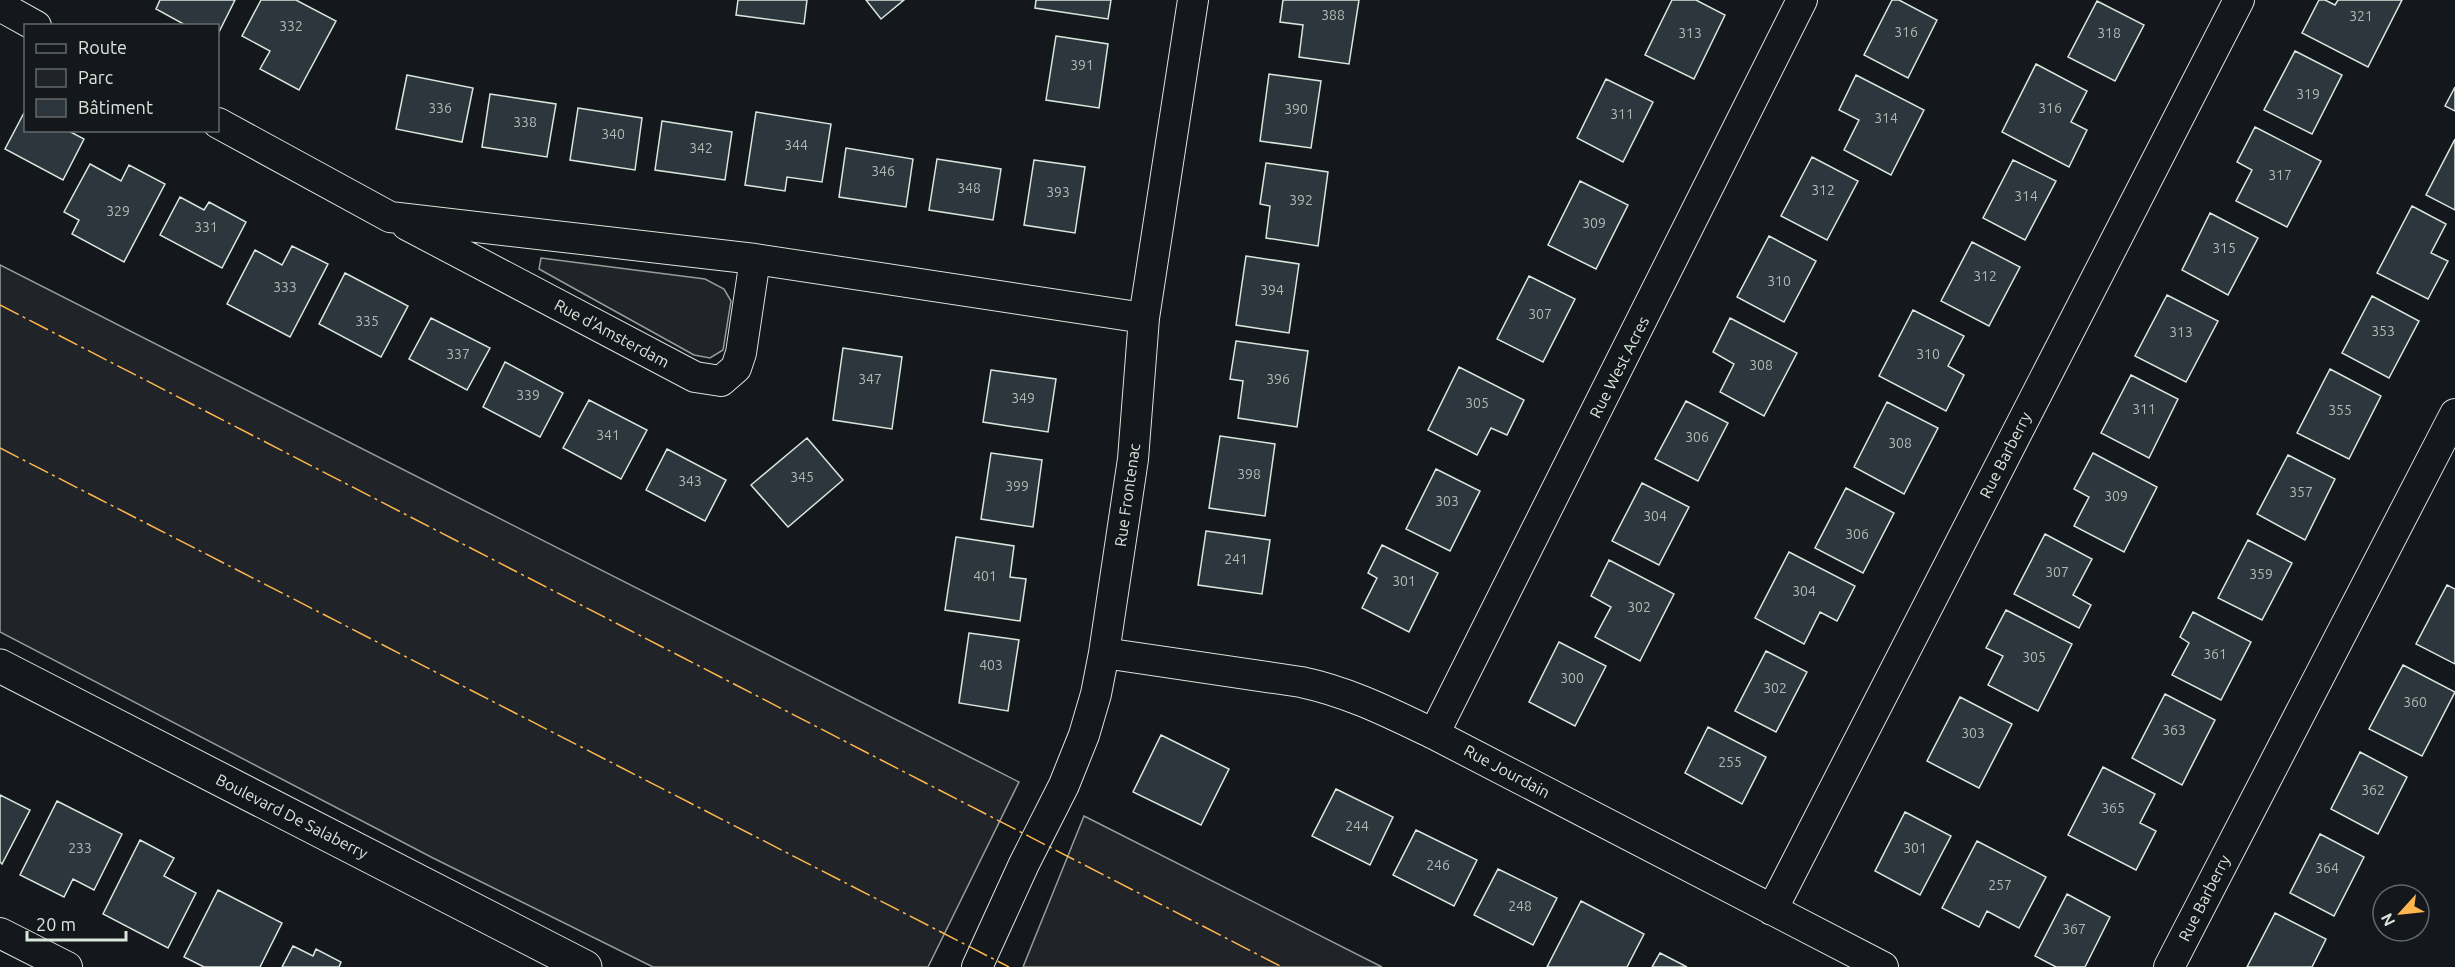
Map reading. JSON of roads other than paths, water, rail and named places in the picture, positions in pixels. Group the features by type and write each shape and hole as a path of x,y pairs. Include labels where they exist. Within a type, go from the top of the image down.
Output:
{"street":[{"name":"Rue Frontenac","path":"977,967 1077,754 1096,694 1133,459 1144,318 1193,0"},
{"name":"Rue West Acres","path":"1434,734 1803,0"},
{"name":"Rue Barberry","path":"1772,910 2239,0"},
{"path":"0,6 32,24"},
{"name":"Rue d'Amsterdam","path":"219,124 390,217 695,377 721,381 736,368 741,353 755,260"},
{"name":"Rue d'Amsterdam","path":"390,217 755,260 1144,318"},
{"name":"Rue Barberry","path":"2169,967 2455,414"},
{"name":"Rue Jourdain","path":"1104,653 1318,686 1363,700 1434,734 1883,967"},
{"name":"Boulevard De Salaberry","path":"0,666 585,967"},
{"path":"0,933 67,967"}]}
